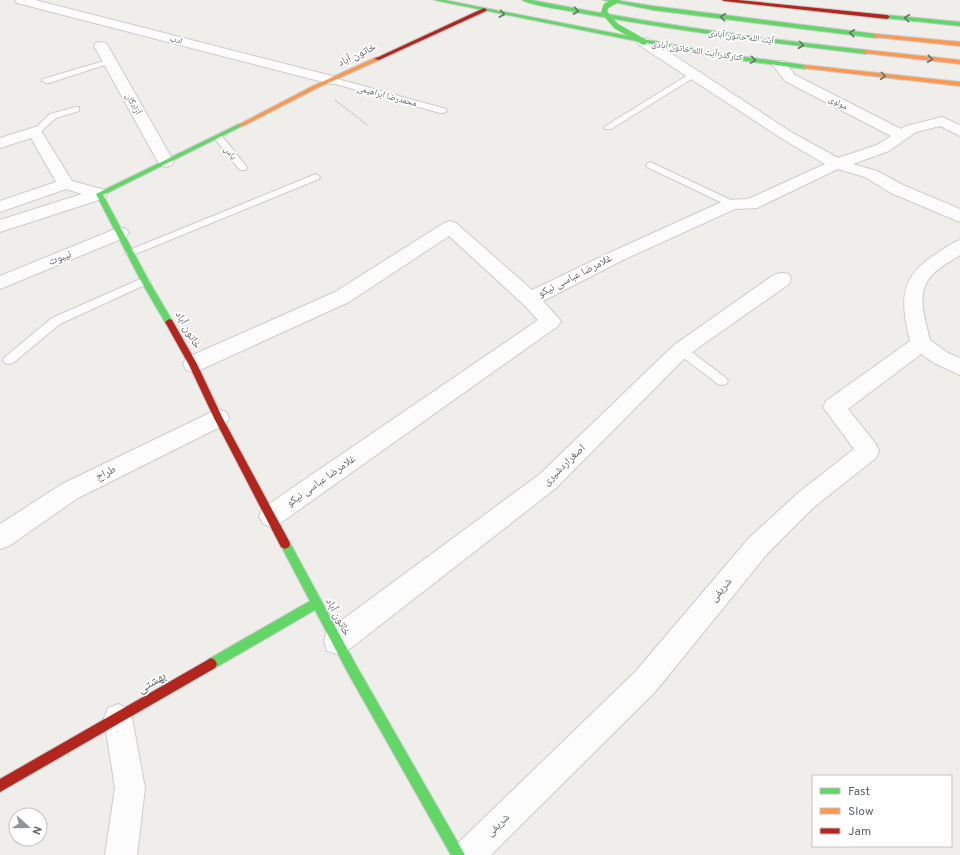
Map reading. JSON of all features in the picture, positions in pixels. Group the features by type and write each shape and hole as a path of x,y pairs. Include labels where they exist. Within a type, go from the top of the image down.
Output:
{"main road":[{"name":"کنارگذر آیت الله خاتون آبادی","path":"436,0 644,42 780,64 960,84"},
{"name":"آیت الله خاتون آبادی","path":"524,0 670,28 824,48 960,62"},
{"name":"آیت الله خاتون آبادی","path":"605,0 652,8 837,32 960,44"},
{"path":"618,0 606,6 604,12 606,17 612,24 644,42"},
{"path":"724,0 960,24"},
{"name":"خاتون آباد","path":"458,855 337,641 218,418 193,364 145,281 98,194 218,137 317,86 484,10 494,3"},
{"name":"بهشتی","path":"0,786 317,603"}],"street":[{"name":"ادب","path":"21,0 331,80"},
{"path":"644,42 786,135 837,164 871,174 896,189 959,215 960,217"},
{"name":"آزادگان","path":"101,46 166,162"},
{"name":"مولوی","path":"780,64 790,78 902,135"},
{"name":"غلامرضا عباسی نیکو","path":"271,516 551,321 530,299 616,256 732,204 751,204 837,164 884,148 910,129 942,121 960,131"},
{"path":"0,143 35,132 66,184"},
{"path":"0,207 66,184 98,194"},
{"path":"0,226 98,194"},
{"path":"193,364 342,297 450,227 530,299"},
{"name":"نیبوت","path":"0,283 120,233"},
{"path":"960,246 924,272 913,290 914,311 921,344 941,358 960,367"},
{"name":"اصغراردشیری","path":"337,641 548,481 681,350 782,278"},
{"name":"شریفی","path":"468,855 645,682 758,546 806,500 868,451 834,408 921,344"},
{"name":"طراح","path":"0,538 70,491 218,418"},
{"path":"118,718 130,788 122,855"}],"lane":[{"path":"46,81 110,62"},
{"path":"608,127 694,75"},
{"name":"محمدرضا ابراهیمی","path":"331,80 443,111"},
{"path":"35,132 53,116 76,109"},
{"name":"یاس","path":"218,137 243,168"},
{"path":"650,164 732,204"},
{"path":"130,253 316,177"},
{"path":"9,360 56,321 145,281"},
{"path":"681,350 722,381"}],"path":[{"path":"317,86 367,125"}],"traffic: fast":[{"path":"436,0 710,54 805,67"},
{"path":"524,0 652,24 780,42 866,52"},
{"path":"605,0 653,8 876,36"},
{"path":"617,0 606,6 604,12 616,26 644,42"},
{"path":"887,17 960,24"},
{"path":"169,322 145,281 99,194 241,125"},
{"path":"285,544 352,669 458,855"},
{"path":"211,664 317,603"}],"traffic: slow":[{"path":"876,36 960,44"},
{"path":"866,52 960,62"},
{"path":"241,125 317,86 377,59"},
{"path":"805,67 960,84"}],"traffic: jam":[{"path":"724,0 887,17"},
{"path":"377,59 484,10"},
{"path":"169,322 193,364 218,418 285,544"},
{"path":"0,786 211,664"}]}
